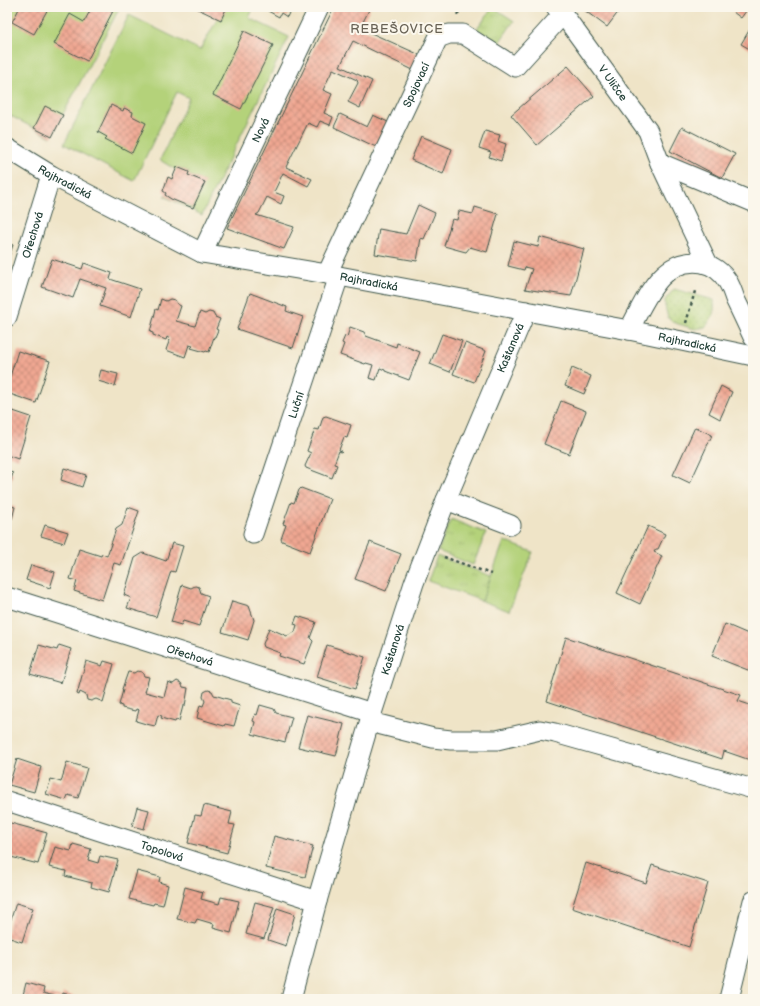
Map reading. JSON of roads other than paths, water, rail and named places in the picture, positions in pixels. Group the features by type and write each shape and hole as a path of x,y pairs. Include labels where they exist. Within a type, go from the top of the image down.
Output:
{"street":[{"name":"Nová","path":"202,254 319,7"},
{"name":"V Uličce","path":"559,10 648,131 660,163 708,264 720,272 728,282 753,337"},
{"name":"Spojovací","path":"333,275 438,38 449,34 463,34 515,67 559,10"},
{"name":"Rajhradická","path":"7,148 51,175 202,254 333,275 630,330 753,356"},
{"path":"660,163 753,202"},
{"name":"Ořechová","path":"7,317 51,175"},
{"path":"630,330 653,286 666,272 679,265 693,262 708,264"},
{"name":"Luční","path":"253,534 333,275"},
{"name":"Kaštanová","path":"291,999 317,901 371,717 414,583 446,500 526,311"},
{"path":"446,500 511,525"},
{"name":"Ořechová","path":"7,597 433,738 451,740 497,740 540,730 753,789"},
{"name":"Topolová","path":"7,801 317,901"},
{"path":"729,999 753,901"}],"district":[{"name":"REBEŠOVICE","path":"397,28"}]}
